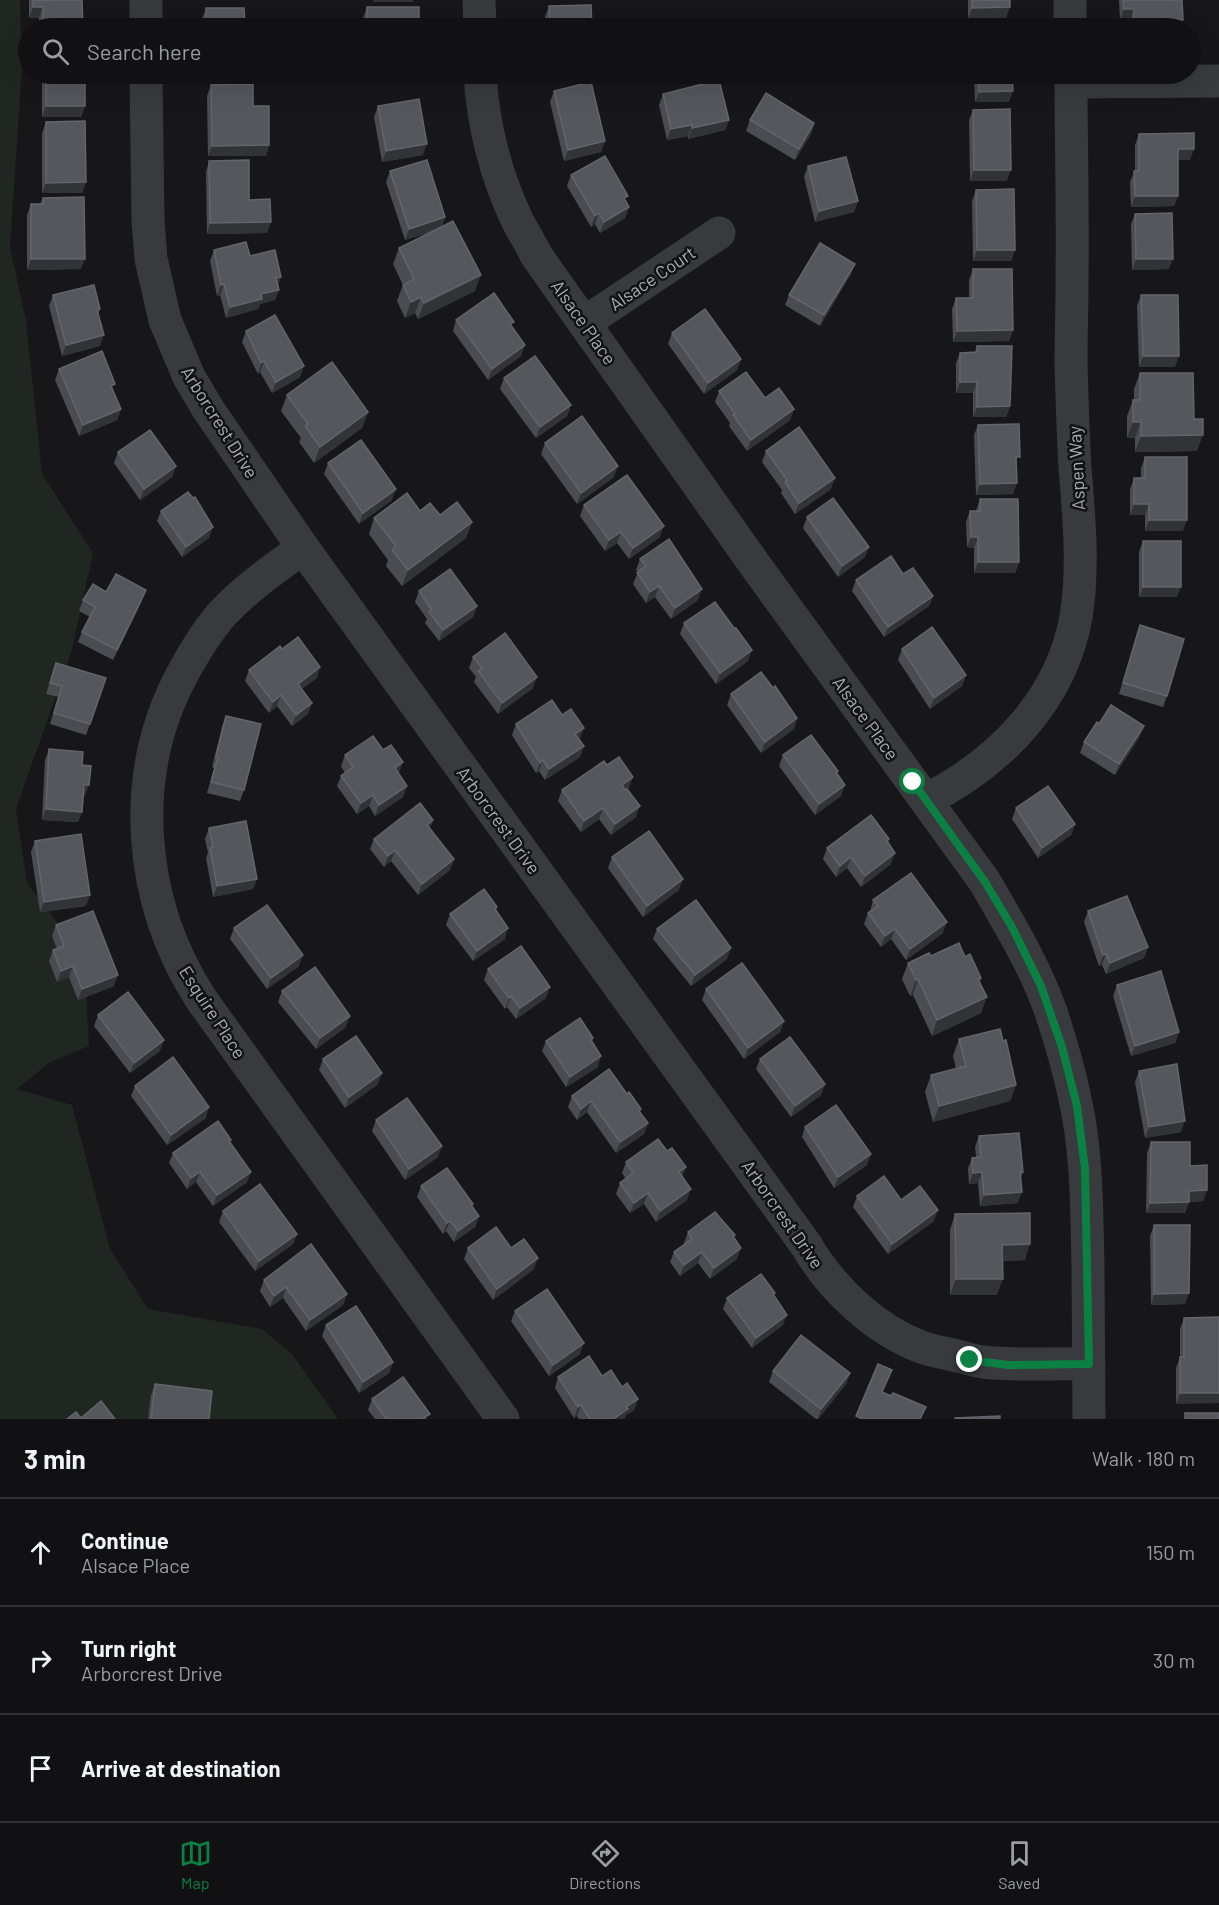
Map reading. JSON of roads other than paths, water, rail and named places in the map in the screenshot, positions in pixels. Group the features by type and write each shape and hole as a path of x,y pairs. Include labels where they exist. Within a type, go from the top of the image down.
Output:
{"street":[{"path":"146,0 146,18"},
{"path":"479,0 480,18"},
{"path":"1070,0 1070,18"},
{"path":"1201,81 1219,81"},
{"name":"Arborcrest Drive","path":"146,84 150,246 155,283 165,320 189,377 208,409 303,548 821,1268 866,1315 922,1347 983,1362 1033,1365 1089,1364"},
{"name":"Alsace Place","path":"481,84 492,151 513,210 536,255 762,575 985,882 1012,927 1041,986 1062,1047 1077,1106 1085,1169 1089,1419"},
{"name":"Aspen Way","path":"926,800 971,775 1010,742 1027,723 1059,668 1075,620 1079,589 1080,549 1072,384 1071,84"},
{"name":"Alsace Court","path":"584,322 719,232"},
{"name":"Esquire Place","path":"303,548 245,590 224,612 204,637 178,681 162,723 149,780 147,832 153,883 171,944 188,979 201,999 503,1419"}]}
